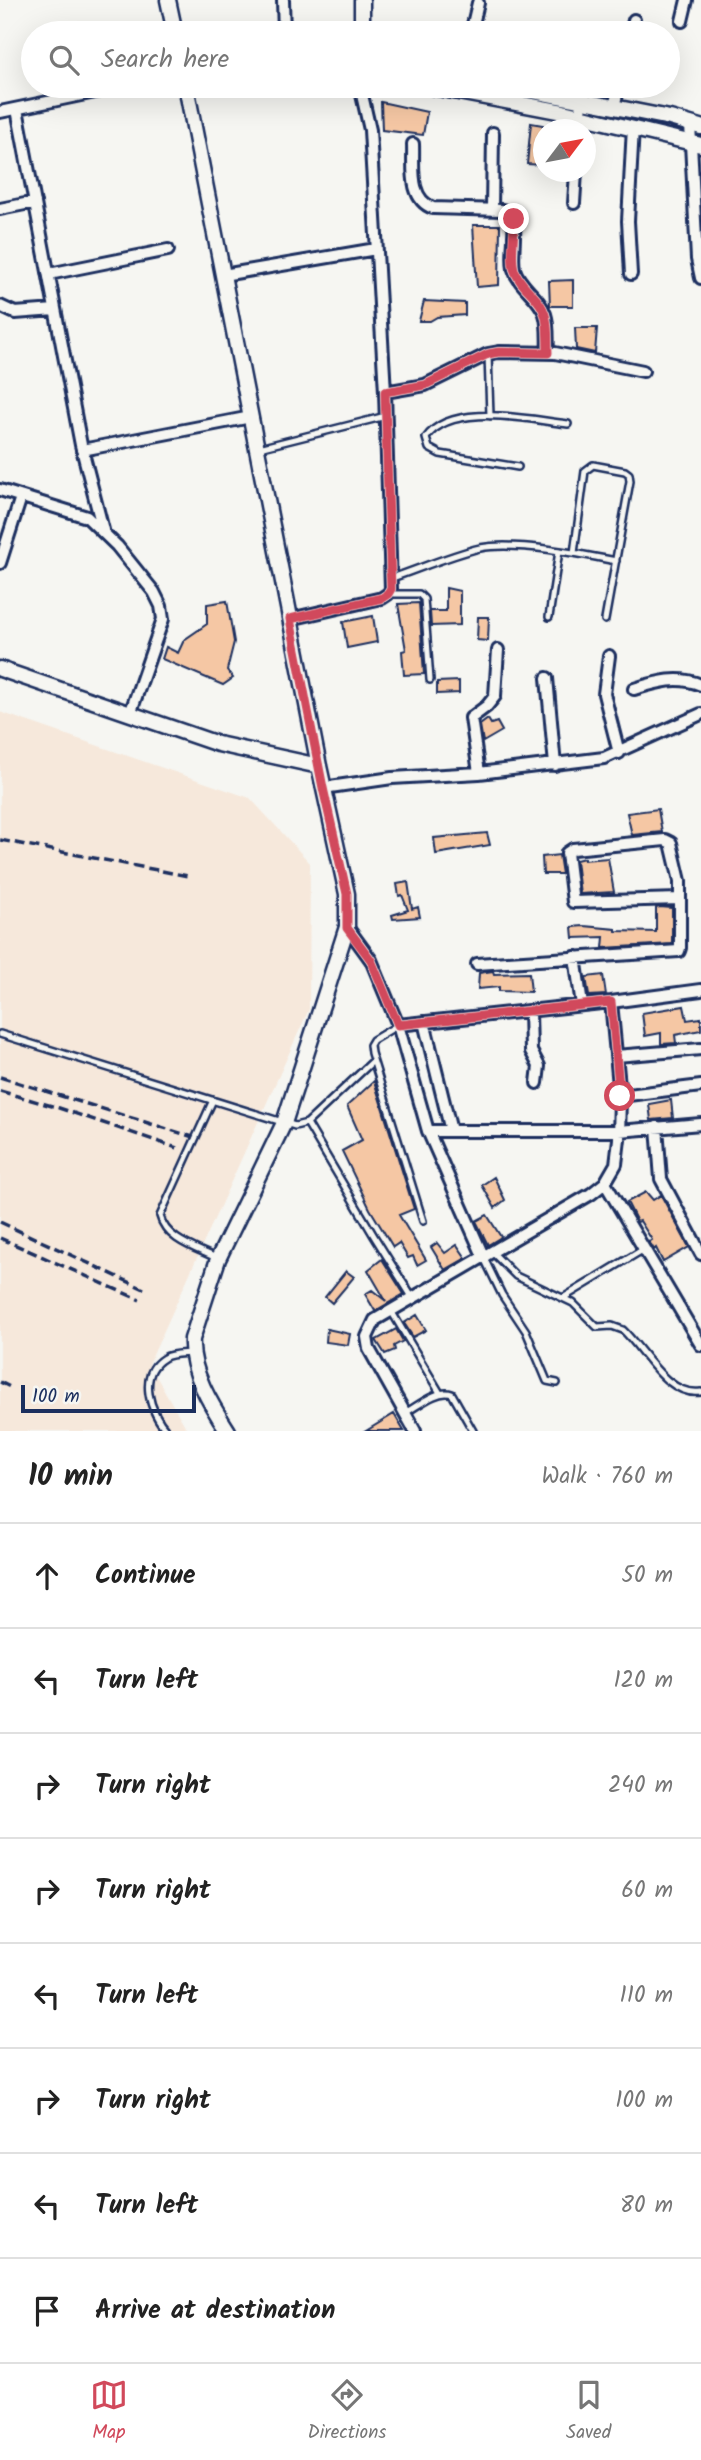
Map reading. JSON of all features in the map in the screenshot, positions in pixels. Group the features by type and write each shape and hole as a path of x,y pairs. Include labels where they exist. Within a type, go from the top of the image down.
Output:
{"main road":[{"path":"168,0 172,21"},
{"path":"362,0 362,21"},
{"path":"188,98 323,788 347,894 347,928 284,1123 218,1259 192,1339 191,1353 209,1401 228,1431"},
{"path":"490,98 580,115 696,143"},
{"path":"537,98 580,115 614,107 696,125"},
{"path":"637,128 644,113"},
{"path":"0,669 218,744 319,766"}],"street":[{"path":"283,0 284,21"},
{"path":"682,21 687,0"},
{"path":"474,21 478,3"},
{"path":"0,112 68,98"},
{"path":"290,619 382,598 388,594 392,578 385,392 370,130 363,98"},
{"path":"614,107 616,98"},
{"path":"17,109 82,450 103,530"},
{"path":"696,125 697,259 701,278"},
{"path":"631,274 629,211 637,128"},
{"path":"492,210 493,133"},
{"path":"413,144 416,194 425,205 433,208 492,210 509,213 514,219 513,266 517,277 545,312 548,353"},
{"path":"574,204 575,182"},
{"path":"0,209 35,202"},
{"path":"223,275 376,249"},
{"path":"48,274 168,250"},
{"path":"0,306 15,313 55,310"},
{"path":"385,392 425,385 488,354 499,352 548,353 643,371"},
{"path":"82,450 251,417"},
{"path":"0,490 87,517 103,530 154,592 161,606 163,619 130,714"},
{"path":"0,563 21,497"},
{"path":"479,773 471,718 488,706 495,696 498,650"},
{"path":"609,656 604,694 619,753"},
{"path":"547,678 555,765"},
{"path":"634,689 666,680 701,685"},
{"path":"323,788 391,778 479,773 604,758 701,714"},
{"path":"477,964 679,951 680,900 678,869 673,846 669,841 573,849 567,853 573,902 680,900"},
{"path":"347,928 371,960 398,1025 428,1130 488,1256"},
{"path":"575,957 582,1005"},
{"path":"398,1025 701,990"},
{"path":"415,1431 372,1356 366,1337 375,1320 390,1309 488,1256 592,1194 605,1183 617,1164 619,1130 620,1096 611,1002"},
{"path":"530,1011 531,1051 539,1066 537,1083"},
{"path":"424,1022 451,1130"},
{"path":"616,1056 701,1049"},
{"path":"620,1096 701,1086"},
{"path":"428,1130 619,1130 701,1124"},
{"path":"657,1127 660,1171 664,1187 701,1254"},
{"path":"605,1183 701,1345"}],"lane":[{"path":"488,354 490,416"},
{"path":"517,467 440,454 425,443 429,433 455,419 472,415 568,424"},
{"path":"257,448 386,416"},
{"path":"574,553 585,471 593,465 625,471 629,474 630,481 606,620"},
{"path":"392,578 480,548 497,546 559,551 616,561"},
{"path":"549,617 559,551"},
{"path":"388,594 419,594 424,599 430,680"},
{"path":"398,1025 373,1040 370,1045 423,1221"},
{"path":"0,1034 295,1126 307,1124 373,1061"},
{"path":"213,1100 160,1216 163,1227 176,1238 218,1259"},
{"path":"307,1124 412,1297"},
{"path":"563,1298 644,1249"},
{"path":"488,1256 516,1276 563,1298 581,1310 597,1327 612,1326 622,1330 671,1385 683,1392 701,1392"},
{"path":"488,1256 502,1295 530,1340 545,1376 551,1383 557,1383"},
{"path":"390,1309 440,1393"},
{"path":"167,1431 151,1404 149,1379 157,1364 166,1356 191,1353"},
{"path":"405,1413 440,1393 448,1392 452,1394 473,1431"}],"shaded area":[{"path":"0,712 250,798 310,863 309,1009 149,1364 188,1431 0,1431"}],"building":[{"path":"381,102 427,112 423,135 382,130"},
{"path":"531,123 533,164 527,164"},
{"path":"473,225 500,225 499,285 477,287"},
{"path":"573,280 573,306 550,306 549,281"},
{"path":"424,301 465,303 465,315 419,321"},
{"path":"575,328 597,328 595,353 576,349"},
{"path":"446,588 460,591 460,625 431,626 430,611 446,611"},
{"path":"227,601 234,642 227,670 233,678 223,685 162,659 166,647 178,653 184,640 207,624 207,604"},
{"path":"419,603 424,674 404,675 402,651 406,650 398,604"},
{"path":"373,616 377,642 347,648 343,622"},
{"path":"478,617 489,617 488,641 477,640"},
{"path":"459,681 459,693 437,694 437,682"},
{"path":"488,719 491,724 497,722 502,731 483,742 480,725"},
{"path":"658,809 662,832 632,835 627,813"},
{"path":"487,833 490,845 436,854 434,838"},
{"path":"559,855 562,874 543,874 542,857"},
{"path":"608,858 614,892 580,894 576,860"},
{"path":"408,882 412,909 418,907 420,917 393,919 392,915 408,910 402,895 399,896 397,884"},
{"path":"656,908 672,908 672,944 603,948 604,937 573,938 572,927 584,926 616,931 656,932"},
{"path":"493,971 494,974 529,973 531,992 499,991 499,987 478,989 479,973"},
{"path":"603,975 606,995 589,996 586,977"},
{"path":"684,1006 687,1020 701,1018 701,1030 675,1035 676,1043 661,1044 661,1033 645,1036 642,1013"},
{"path":"374,1081 414,1209 399,1215 426,1260 417,1265 413,1256 408,1258 399,1243 393,1247 370,1209 342,1151 362,1140 347,1106"},
{"path":"671,1100 673,1118 651,1120 649,1104"},
{"path":"494,1177 505,1200 495,1208 482,1185"},
{"path":"646,1192 653,1200 661,1195 689,1247 663,1262 627,1202"},
{"path":"487,1215 501,1237 488,1245 476,1221"},
{"path":"437,1243 445,1253 457,1245 466,1258 445,1270 431,1247"},
{"path":"382,1259 404,1294 375,1311 365,1294 372,1290 386,1301 368,1270"},
{"path":"346,1271 354,1277 332,1303 325,1297"},
{"path":"417,1315 426,1330 413,1337 404,1323"},
{"path":"327,1329 350,1334 348,1345 326,1342"},
{"path":"396,1329 403,1341 394,1346 395,1350 385,1354 376,1340"},
{"path":"394,1414 404,1431 366,1431"}],"railway":[{"path":"0,840 188,876"},
{"path":"0,1077 193,1137"},
{"path":"0,1091 177,1148"},
{"path":"0,1222 144,1289"},
{"path":"0,1238 140,1300"},
{"path":"0,1382 12,1388"}],"route":[{"path":"514,219 513,266 517,277 545,312 548,353 488,354 425,385 385,392 391,589 382,598 290,619 347,894 347,928 371,960 398,1025 611,1002 620,1096"}]}
